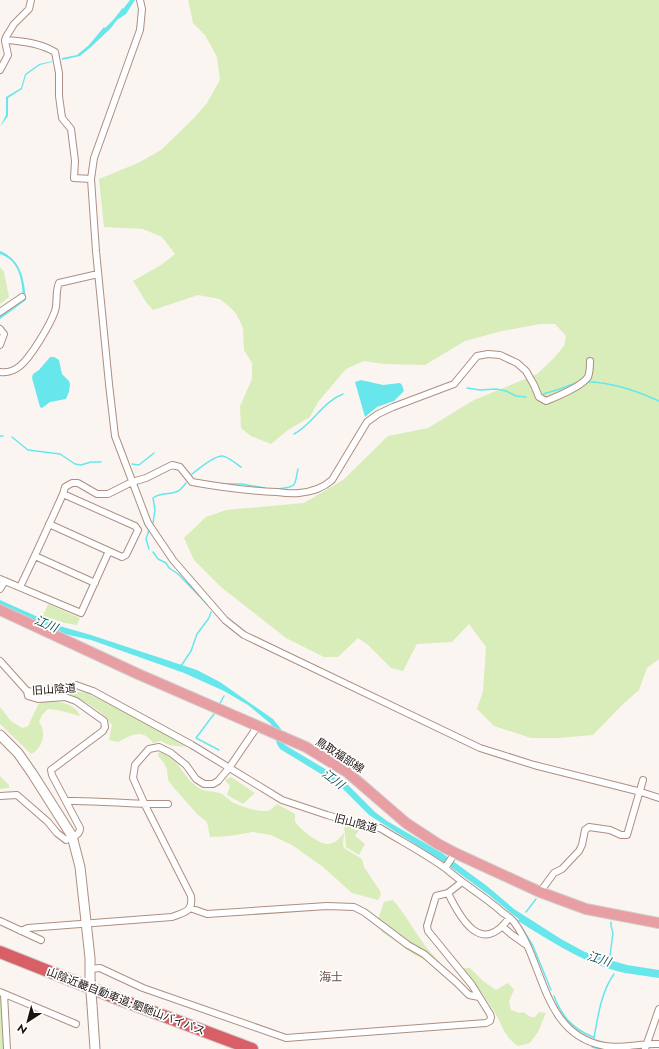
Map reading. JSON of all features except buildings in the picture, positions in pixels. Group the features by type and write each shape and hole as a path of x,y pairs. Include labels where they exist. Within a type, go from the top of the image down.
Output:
{"highway":[{"name":"山陰近畿自動車道;駟馳山バイパス","path":"0,952 116,998 252,1049"},
{"name":"山陰近畿自動車道;駟馳山バイパス","path":"0,958 238,1049"}],"main road":[{"name":"鳥取福部線","path":"0,610 138,674 306,747 346,772 406,823 453,855 540,892 586,909 659,923"}],"street":[{"path":"0,70 8,55 5,40 14,24 29,9 31,0"},
{"path":"140,0 142,9 140,30 94,158 91,179 98,274 115,436 148,523 173,560 225,620 244,634 480,748 534,765 641,792 659,798"},
{"path":"5,40 32,43 50,48 55,52 59,73 59,96 62,118 71,129 75,161 74,178 91,179"},
{"path":"0,372 9,373 20,366 35,348 55,310 57,299 56,289 59,283 98,274"},
{"path":"0,312 22,297"},
{"path":"0,329 4,334 0,345"},
{"path":"20,587 65,487 72,483 78,483 97,494 108,494 172,465 180,467 192,482 244,490 269,492 299,493 314,490 324,487 332,480 367,422 378,414 393,407 454,384 477,356 488,354 500,355 517,364 526,371 539,397 546,401 582,383 588,376 590,361"},
{"path":"49,524 122,557 126,555 138,530 135,526 63,494"},
{"path":"0,589 2,580 81,613 109,551"},
{"path":"35,556 94,583"},
{"name":"旧山陰道","path":"0,661 27,691 34,692 76,685 93,691 186,742 282,800 327,815 380,828 445,867 513,921 526,945 553,1008 566,1026 573,1032 593,1043 606,1046 646,1046 659,1044"},
{"path":"0,796 17,795 66,840 78,834 80,828 52,775 51,770 103,731 105,727 104,721 76,701 65,697 38,699 28,696 27,691"},
{"path":"21,932 28,928 172,917 190,908 192,905 190,896 133,778 135,765 149,749 159,747 171,753 186,765 196,779 204,784 213,784 218,782 257,727"},
{"path":"0,735 18,753 72,836 80,867 90,969 95,1049"},
{"path":"540,892 554,873 562,869 579,852 585,830 589,827 610,830 621,835 627,835 641,792 643,780"},
{"path":"66,801 145,805 168,804"},
{"path":"445,867 453,855"},
{"path":"90,969 100,968 144,988 286,1038 486,1023 490,1021 491,1017 467,980 427,929 426,924 436,896 448,893 462,882"},
{"path":"448,893 456,909 472,930 485,936 488,936 503,927 509,918"},
{"path":"190,908 207,914 327,906 354,907 364,912 408,945 424,954 469,995 479,998"},
{"path":"0,921 41,940"},
{"path":"503,927 526,945"},
{"path":"7,1049 2,993 76,1024"},
{"path":"646,1046 659,1009"}],"green space":[{"path":"188,0 659,0 659,659 647,668 639,690 593,735 558,738 531,738 494,726 477,709 483,691 486,647 469,624 452,642 417,644 403,671 391,668 368,645 358,638 338,657 324,657 286,638 221,587 194,560 184,538 206,517 226,510 304,503 343,480 388,436 428,428 474,400 537,374 564,346 566,336 555,324 540,324 502,331 465,341 425,365 383,364 364,361 346,369 318,402 310,417 288,430 271,444 251,436 241,428 240,406 252,379 252,363 244,350 243,328 237,315 220,299 198,295 153,310 146,302 133,281 161,265 175,254 162,237 143,229 104,227 99,179 138,163 161,150 207,103 220,80 217,57 205,35 193,23"},
{"path":"0,267 4,272 9,297 0,304"},
{"path":"48,604 80,618 77,625 43,616"},
{"path":"67,690 87,693 155,727 186,747 169,745 161,741 153,743 149,738 141,734 132,735 118,742 109,740 112,725 108,719 92,706 68,694"},
{"path":"43,701 53,701 69,705 77,711 80,716 48,709 42,715 39,722 43,730 41,744 31,754 0,724 0,707 11,721 22,728 28,726 38,705"},
{"path":"159,752 166,754 171,758 193,784 201,789 220,793 232,802 251,809 266,811 270,810 277,804 295,814 295,821 297,824 310,836 324,844 335,842 344,833 344,848 362,859 364,867 380,891 381,895 378,900 352,893 323,867 292,845 271,835 253,832 229,836 210,837 207,822 197,814 168,780 167,769 158,756"},
{"path":"0,776 9,785 9,788 0,789"},
{"path":"231,777 255,793 243,804 227,795 230,786 225,780"},
{"path":"344,825 360,829 355,836 365,844 359,855 346,847"},
{"path":"393,900 427,948 444,967 447,977 435,969 427,961 413,954 382,932 377,922 384,902"},
{"path":"463,968 470,968 483,981 496,990 508,983 514,990 509,1001 511,1010 520,1013 523,1012 531,1017 535,1017 539,1012 546,1013 538,1032 530,1043 518,1046 509,1039 492,1008"},
{"path":"0,995 2,997 6,1049 0,1049"}],"water":[{"path":"130,0 135,0 126,14 117,20 111,28 91,47 80,56 62,60 62,58 77,55 89,45"},
{"path":"53,61 40,65 26,75 22,89 8,98 8,116 0,127 6,115 6,97 21,88 25,74 39,64"},
{"path":"0,251 7,255 17,265 23,278 26,300 0,319 0,316 23,299 19,272 12,261 0,254"},
{"path":"50,357 54,357 59,360 62,374 70,384 69,392 66,399 50,402 42,408 40,407 32,378 33,374 39,370"},
{"path":"361,380 383,385 400,383 404,391 394,401 377,407 365,417 355,382"},
{"name":"江川","path":"0,600 56,625 197,670 220,682 273,719 281,729 285,745 342,779 375,812 387,821 442,853 487,886 514,909 561,939 585,952 627,965 659,970 659,978 625,973 596,964 569,952 518,921 519,919 489,895 445,863 369,815 339,785 280,749 271,724 248,705 224,691 184,673 91,640 52,631 0,607"}],"waterway":[{"path":"543,394 578,382"},
{"path":"588,382 597,382 625,388 659,401"},
{"path":"467,388 480,390 496,389 506,391 516,396 526,397"},
{"path":"294,434 307,425 329,402 343,394"},
{"path":"12,437 28,450 60,454 75,464 81,465 91,462 101,462"},
{"path":"132,464 139,465 154,453"},
{"path":"192,474 210,460 222,456 241,467"},
{"path":"278,489 294,485 298,469"},
{"path":"153,523 155,510 153,498 158,495 173,493 181,489 186,483"},
{"path":"226,484 242,484 265,488"},
{"path":"145,524 149,530 146,539 149,549"},
{"path":"153,552 158,559 166,563 169,568 178,574 208,605"},
{"path":"181,666 191,651 197,634 209,618 211,612"},
{"path":"219,705 224,696"},
{"path":"214,714 196,738 219,750"},
{"path":"526,912 536,899"},
{"name":"江川","path":"610,956 613,933 611,922"},
{"path":"522,928 533,946 551,990"},
{"path":"594,1038 603,996 614,974"},
{"path":"554,996 561,1010 569,1021 574,1026 593,1037"},
{"path":"592,1047 600,1049"}],"district":[{"name":"海士","path":"331,977"}]}
